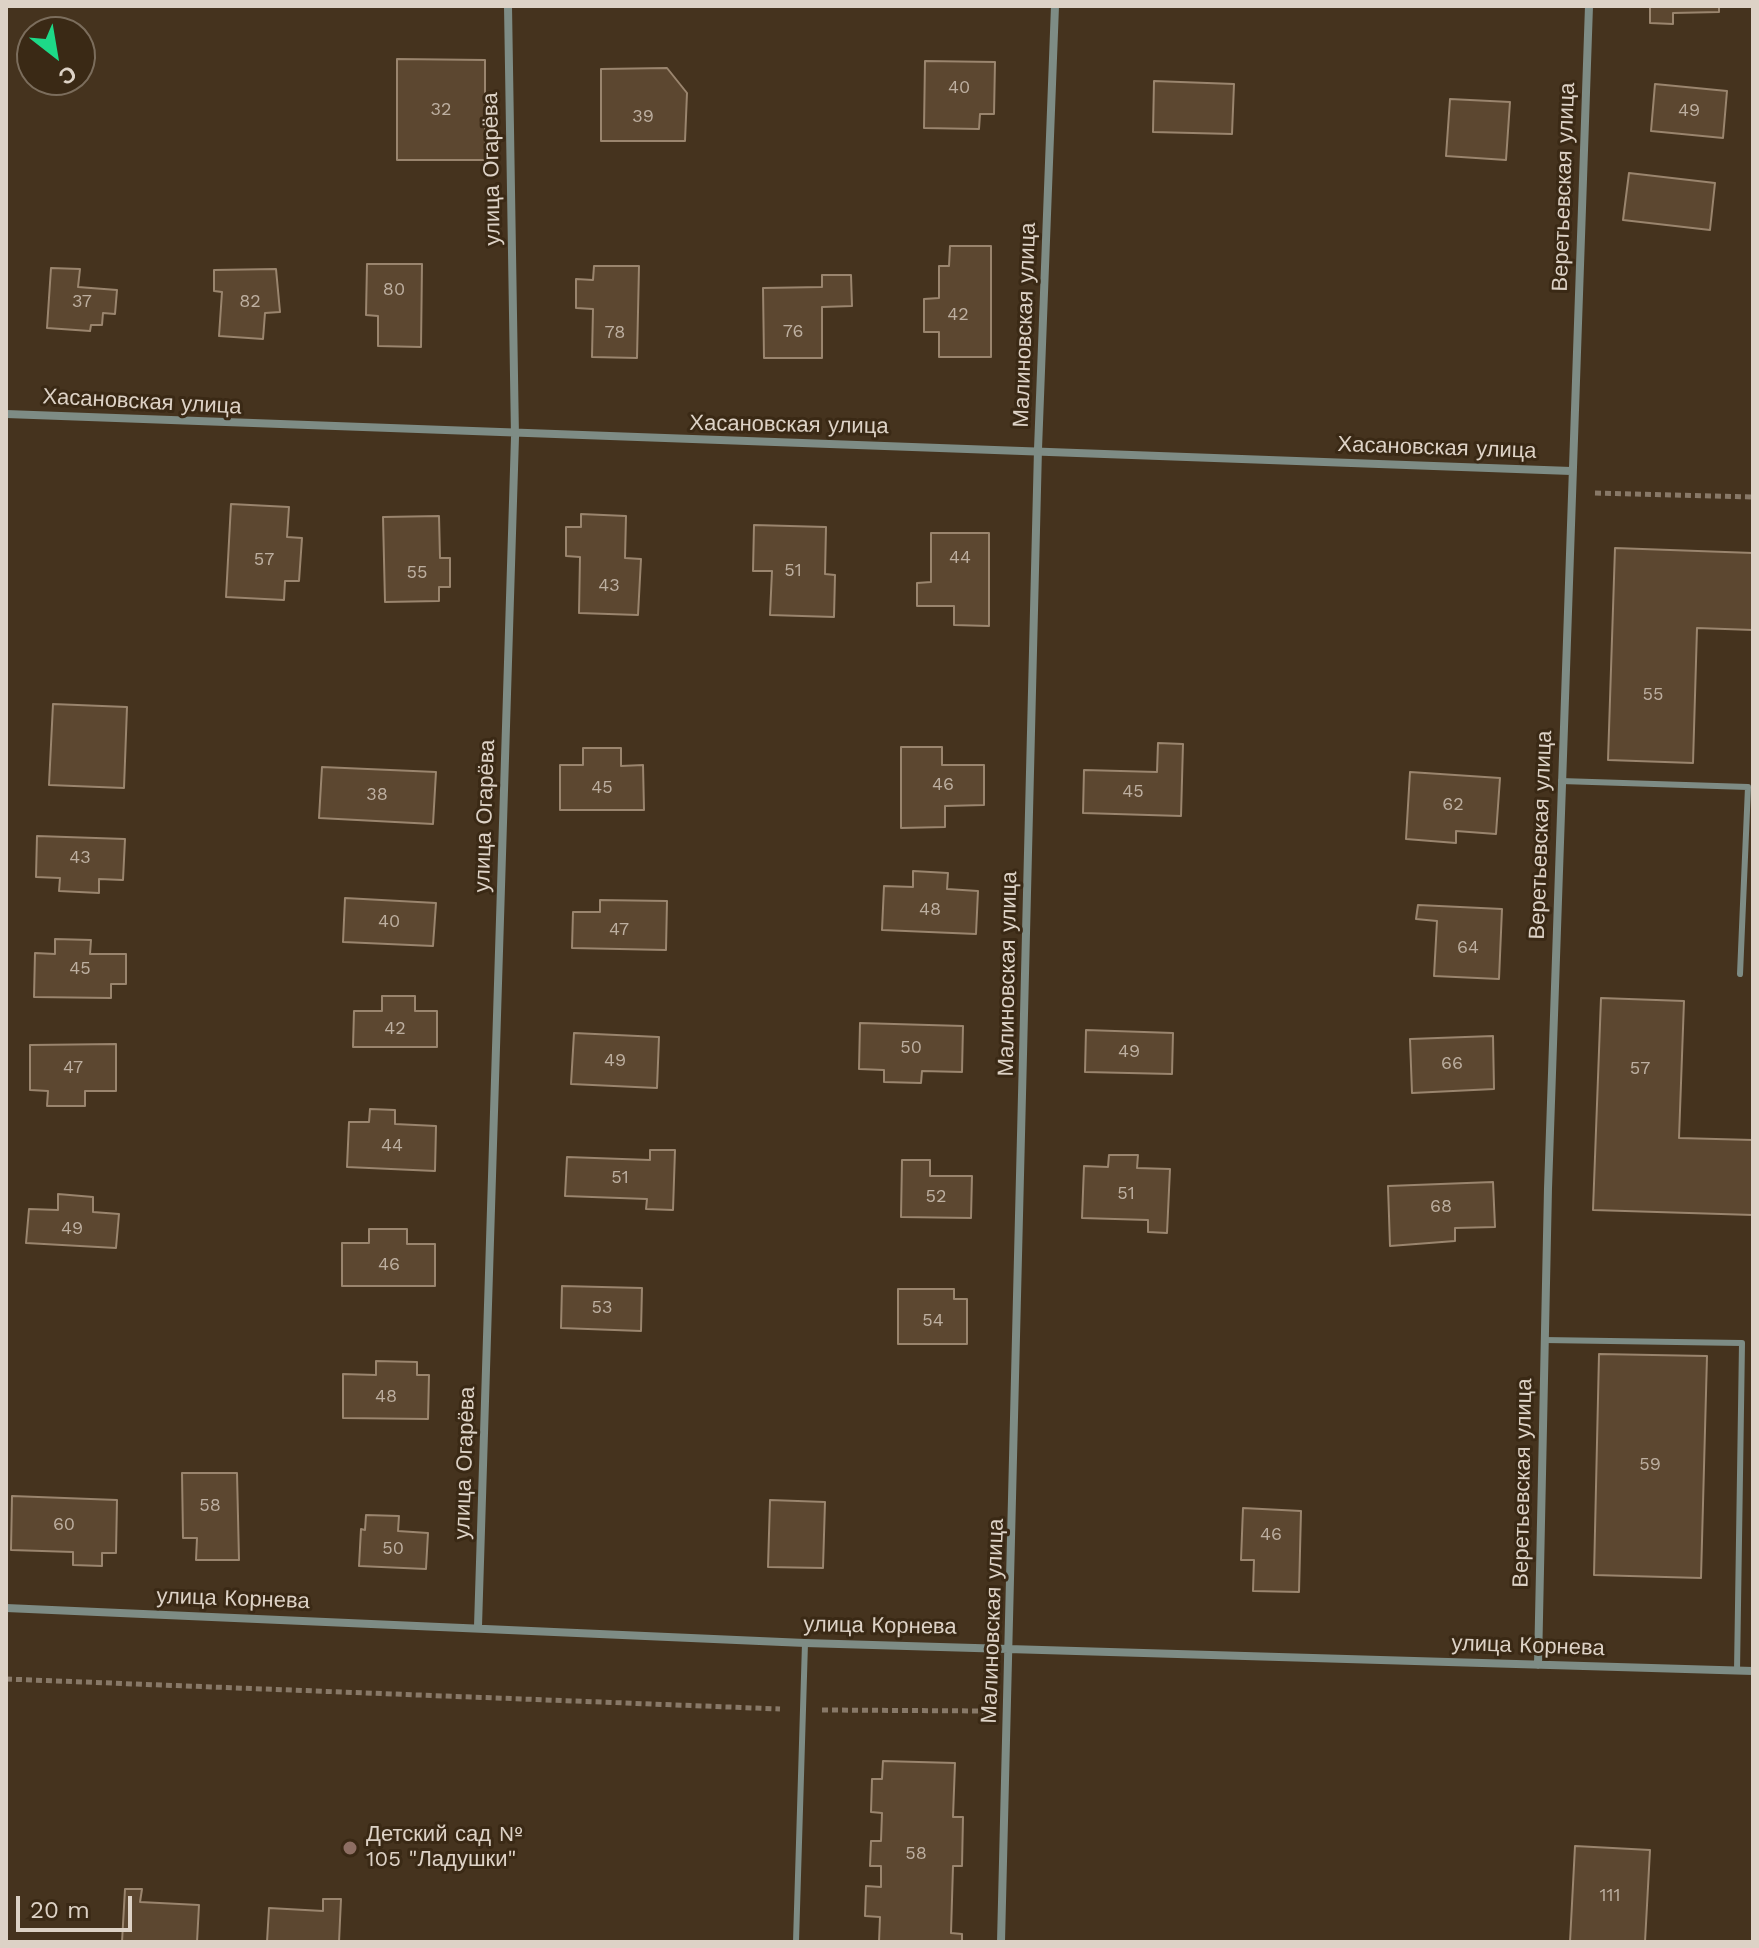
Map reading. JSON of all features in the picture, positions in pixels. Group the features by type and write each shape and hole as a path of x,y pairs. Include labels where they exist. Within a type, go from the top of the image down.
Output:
{"street":[{"name":"улица Огарёва","path":"478,1626 515,437 508,6"},
{"name":"Малиновская улица","path":"1001,1942 1011,1647 1038,449 1055,6"},
{"name":"Веретьевская улица","path":"1538,1665 1544,1340 1561,781 1589,6"},
{"name":"Хасановская улица","path":"6,414 515,437 1038,449 1571,471"},
{"name":"улица Корнева","path":"6,1608 478,1626 805,1643 1753,1671"}],"lane":[{"path":"1561,781 1748,787 1740,974"},
{"path":"1544,1340 1742,1343 1737,1671"},
{"path":"796,1942 805,1643"}],"path":[{"path":"1570,492 1753,497"},
{"path":"6,1679 803,1710 1008,1711"}],"building":[{"path":"1650,6 1719,6 1719,12 1673,13 1673,24 1650,23"},
{"path":"397,59 485,60 485,160 397,160"},
{"path":"925,61 995,62 994,114 980,114 979,129 924,128"},
{"path":"667,68 687,93 685,141 601,141 601,69"},
{"path":"1154,81 1234,84 1232,134 1153,132"},
{"path":"1655,84 1727,91 1723,138 1651,131"},
{"path":"1450,99 1510,102 1506,160 1446,156"},
{"path":"1629,173 1715,183 1710,230 1623,220"},
{"path":"950,246 991,246 991,357 939,357 939,332 924,332 924,299 939,298 939,266 949,266"},
{"path":"367,264 422,264 421,347 378,346 378,316 366,315"},
{"path":"594,266 639,266 637,358 592,357 593,309 576,308 576,279 593,280"},
{"path":"51,268 80,269 78,287 117,290 115,314 103,313 102,325 91,325 90,331 47,328"},
{"path":"276,269 280,312 265,313 263,339 219,336 222,292 214,291 214,270"},
{"path":"822,275 851,275 852,306 822,307 822,358 764,358 763,288 822,287"},
{"path":"231,504 289,507 287,537 302,538 299,581 285,581 284,600 226,597"},
{"path":"581,514 626,516 625,558 641,559 638,615 579,613 580,557 566,556 566,527 581,527"},
{"path":"439,516 440,558 450,558 450,587 439,587 439,601 385,602 383,517"},
{"path":"754,525 826,527 825,574 835,575 834,617 770,615 772,571 753,571"},
{"path":"931,533 989,533 989,626 954,625 954,606 917,606 917,583 931,582"},
{"path":"1615,548 1753,553 1753,630 1697,628 1693,763 1608,760"},
{"path":"53,704 127,707 124,788 49,785"},
{"path":"1158,743 1183,744 1181,816 1083,813 1084,770 1157,772"},
{"path":"901,747 942,747 942,765 984,765 984,805 945,806 945,827 901,828"},
{"path":"583,748 621,748 621,766 643,765 644,810 560,810 560,765 583,765"},
{"path":"322,767 436,772 433,824 319,818"},
{"path":"1410,772 1500,778 1496,834 1456,831 1456,843 1406,839"},
{"path":"37,836 125,839 123,880 99,879 99,893 59,891 60,878 36,877"},
{"path":"913,871 948,873 947,889 978,891 976,934 882,930 884,886 913,887"},
{"path":"345,898 436,903 433,946 343,942"},
{"path":"600,900 667,901 666,950 572,948 573,912 600,912"},
{"path":"1418,905 1502,909 1499,979 1434,976 1437,921 1416,919"},
{"path":"55,939 91,940 90,954 126,954 126,984 111,984 111,998 34,997 35,953 55,954"},
{"path":"382,996 415,996 415,1011 437,1011 437,1047 353,1047 354,1011 382,1011"},
{"path":"1601,998 1684,1001 1679,1138 1753,1140 1753,1215 1593,1210"},
{"path":"860,1023 963,1026 962,1072 922,1071 921,1083 884,1082 884,1070 859,1069"},
{"path":"1086,1030 1173,1033 1172,1074 1085,1072"},
{"path":"574,1033 659,1037 657,1088 571,1084"},
{"path":"1493,1036 1494,1089 1412,1093 1410,1039"},
{"path":"116,1044 116,1091 85,1091 85,1106 47,1106 48,1091 30,1090 30,1045"},
{"path":"370,1109 395,1110 395,1124 436,1126 435,1171 347,1167 349,1122 369,1122"},
{"path":"650,1150 675,1150 673,1210 646,1209 647,1199 565,1196 567,1157 650,1160"},
{"path":"1109,1155 1138,1155 1137,1168 1170,1169 1167,1233 1148,1232 1148,1220 1082,1218 1084,1166 1108,1167"},
{"path":"902,1160 930,1160 930,1176 972,1176 971,1218 901,1217"},
{"path":"1493,1182 1495,1227 1455,1228 1455,1241 1390,1246 1388,1186"},
{"path":"58,1194 93,1197 93,1212 119,1214 116,1248 26,1243 29,1209 58,1210"},
{"path":"369,1229 407,1229 407,1244 435,1244 435,1286 342,1286 342,1243 369,1243"},
{"path":"562,1286 642,1288 641,1331 561,1328"},
{"path":"898,1289 954,1289 954,1299 967,1299 967,1344 898,1344"},
{"path":"1599,1354 1707,1356 1701,1578 1594,1575"},
{"path":"376,1361 417,1362 417,1375 429,1375 428,1419 343,1418 343,1374 376,1375"},
{"path":"182,1473 237,1473 239,1560 196,1560 197,1538 183,1538"},
{"path":"12,1496 117,1500 116,1553 102,1553 102,1566 73,1565 73,1552 11,1550"},
{"path":"770,1500 825,1502 823,1568 768,1567"},
{"path":"1243,1508 1301,1511 1299,1592 1253,1591 1254,1560 1241,1560"},
{"path":"366,1515 399,1516 398,1531 428,1533 426,1569 359,1566 361,1529 365,1530"},
{"path":"883,1761 955,1763 953,1817 963,1817 962,1866 953,1866 951,1933 962,1934 962,1942 879,1942 880,1917 865,1916 866,1886 881,1887 881,1866 870,1866 871,1841 881,1841 882,1813 871,1812 872,1779 882,1779"},
{"path":"1575,1846 1650,1850 1645,1942 1570,1942"},
{"path":"125,1889 142,1889 140,1902 199,1905 197,1942 122,1942"},
{"path":"323,1899 341,1899 339,1942 267,1942 269,1908 323,1911"}],"place":[{"name":"Детский сад № 105 \"Ладушки\"","path":"350,1848"}]}
